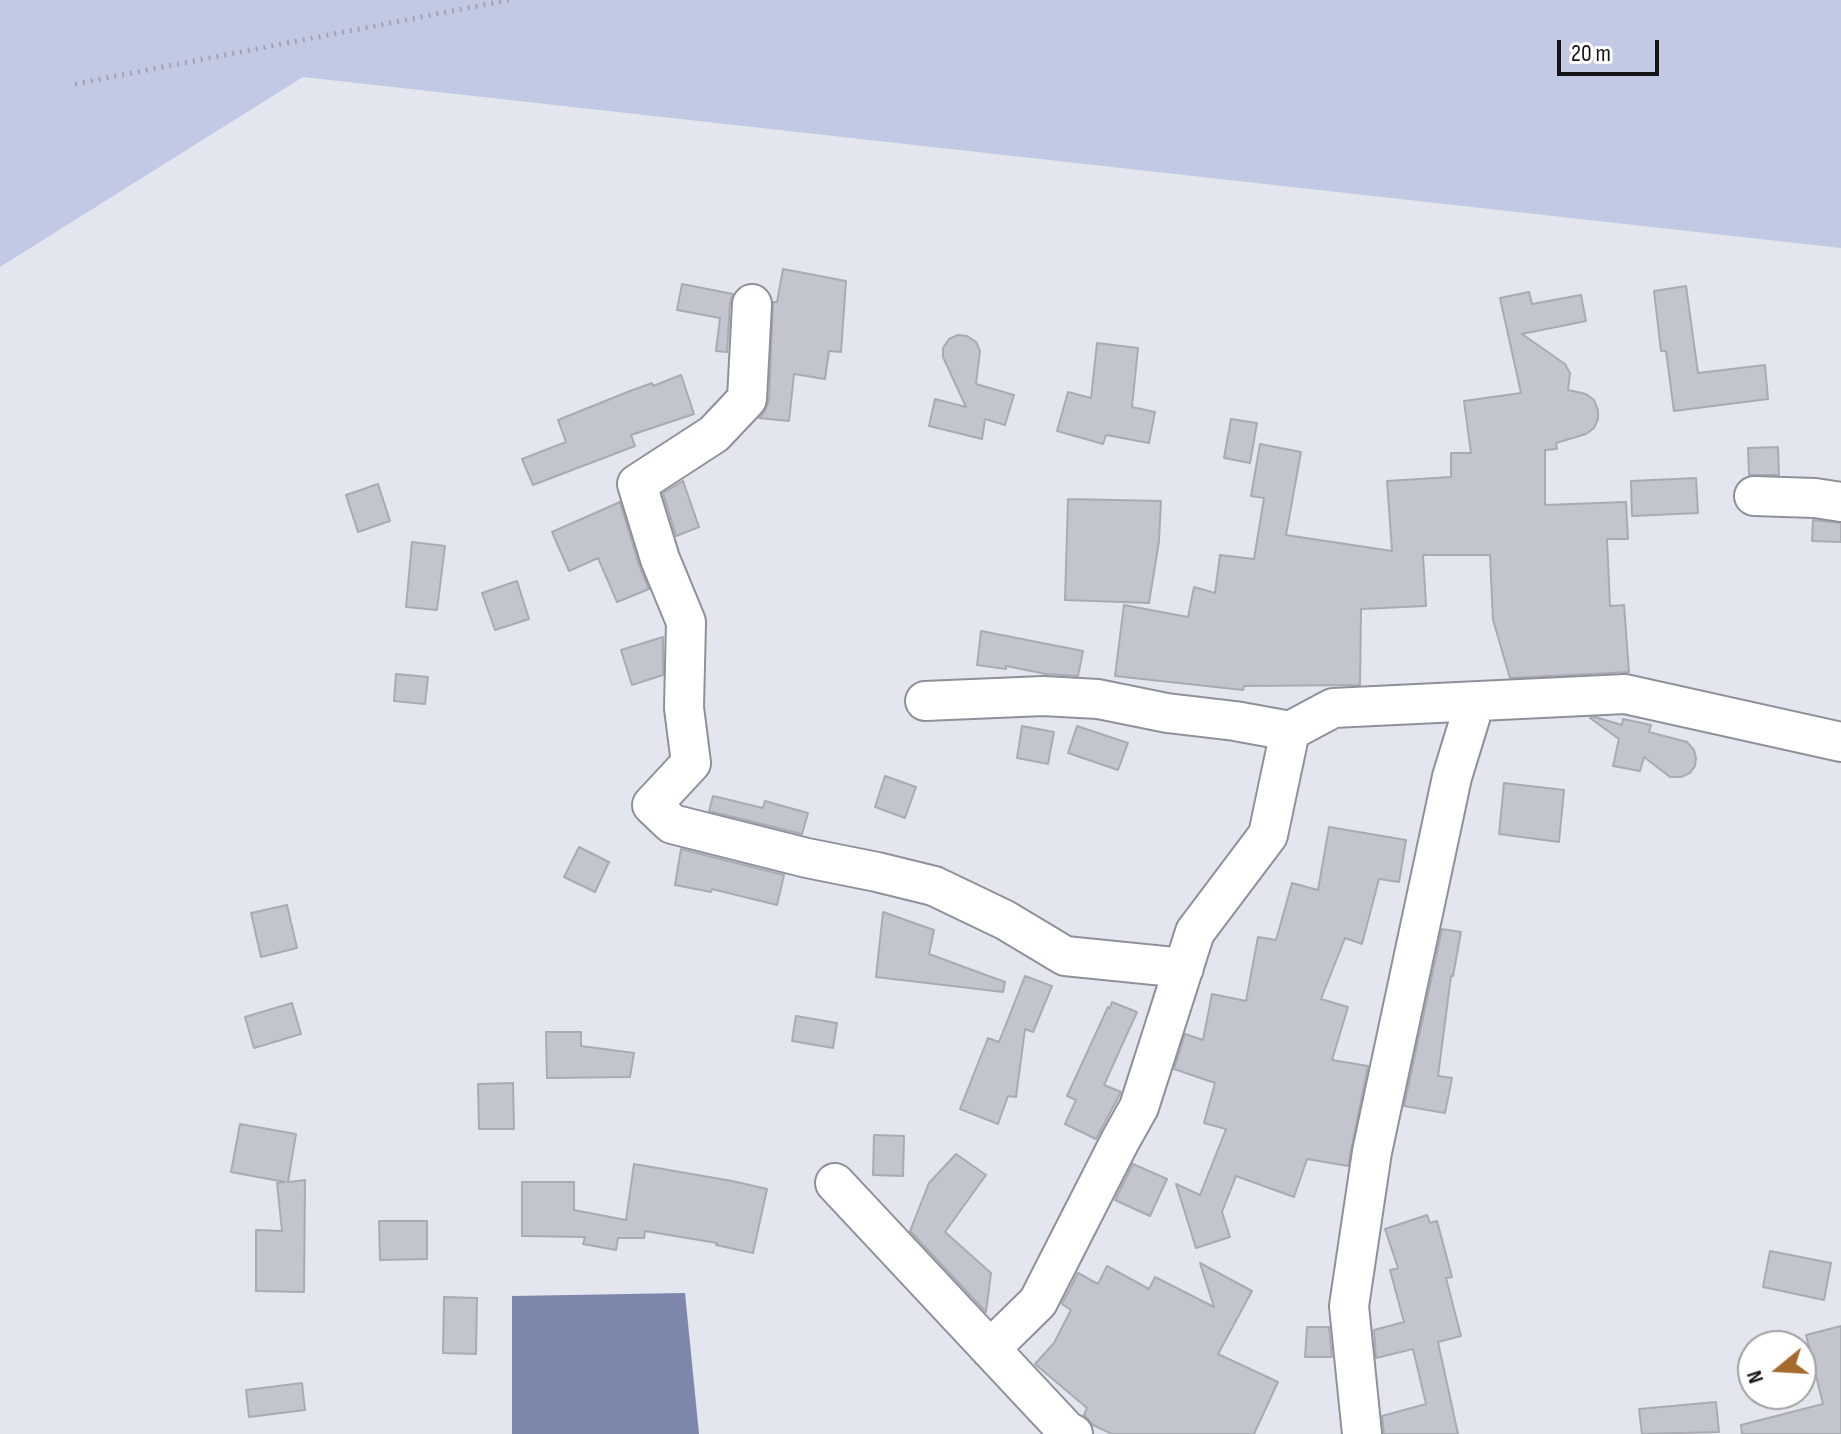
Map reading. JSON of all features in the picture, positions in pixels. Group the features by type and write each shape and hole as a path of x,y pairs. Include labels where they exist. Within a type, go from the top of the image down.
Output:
{"street":[{"path":"752,304 747,399 714,434 637,484 660,559 686,622 684,708 691,763 652,805 672,824 934,886 1005,920 1065,956 1184,968"},
{"path":"1754,496 1841,502"},
{"path":"925,701 1043,696 1098,699 1167,713 1290,731 1333,708 1625,694 1841,742"},
{"path":"1362,1434 1349,1306 1372,1152 1452,777 1475,702"},
{"path":"990,1349 1038,1302 1139,1107 1195,932 1268,835 1290,731"},
{"path":"835,1183 1073,1434"}],"path":[{"path":"75,84 509,0"}],"shaded area":[{"path":"0,0 1841,0 1841,248 303,77 0,267"},
{"path":"685,1293 699,1434 512,1434 512,1296"}],"building":[{"path":"783,269 846,281 841,352 829,351 825,379 794,374 789,421 759,418 769,400 773,302 777,302"},
{"path":"682,284 733,294 727,352 716,351 720,318 677,310"},
{"path":"1686,286 1698,373 1765,365 1768,399 1674,411 1666,351 1661,351 1654,291"},
{"path":"1529,292 1532,304 1581,295 1586,321 1522,334 1565,364 1570,373 1568,390 1586,394 1594,400 1598,410 1594,428 1586,434 1556,443 1557,449 1545,450 1545,505 1626,502 1628,539 1607,539 1610,606 1624,605 1629,672 1510,678 1493,620 1490,555 1423,555 1426,606 1361,609 1360,685 1244,686 1243,690 1115,676 1124,605 1188,617 1194,587 1215,593 1220,555 1254,559 1264,498 1251,496 1260,444 1301,452 1286,535 1392,551 1387,481 1451,477 1451,453 1471,453 1464,401 1521,393 1500,298"},
{"path":"958,335 976,342 980,351 976,384 1014,395 1005,425 985,419 982,439 929,426 935,399 966,407 943,357 943,348 949,339"},
{"path":"1097,343 1138,348 1132,407 1155,412 1149,443 1106,435 1103,444 1057,431 1068,392 1091,398"},
{"path":"681,375 694,414 631,435 635,446 533,485 522,459 566,442 558,420 630,391"},
{"path":"1231,419 1257,423 1250,463 1224,458"},
{"path":"1778,447 1779,475 1749,475 1748,448"},
{"path":"1696,478 1698,513 1632,516 1631,481"},
{"path":"683,481 699,527 676,536 663,493"},
{"path":"378,484 390,521 358,532 346,495"},
{"path":"1068,499 1161,501 1159,541 1149,603 1065,600"},
{"path":"620,502 649,589 617,602 598,558 569,571 552,532"},
{"path":"1813,520 1841,523 1841,542 1812,541"},
{"path":"412,542 445,546 437,610 406,607"},
{"path":"517,581 529,619 495,630 482,593"},
{"path":"981,631 1083,651 1078,676 977,665"},
{"path":"663,637 663,675 632,685 621,650"},
{"path":"396,674 428,677 425,704 394,701"},
{"path":"1590,718 1622,725 1623,719 1651,725 1649,732 1687,742 1694,750 1695,766 1690,773 1681,777 1670,777 1644,757 1640,771 1613,766 1619,739"},
{"path":"1022,726 1054,732 1048,764 1017,758"},
{"path":"1077,726 1128,743 1118,770 1068,753"},
{"path":"885,776 916,787 905,818 875,807"},
{"path":"1504,783 1564,790 1559,842 1499,834"},
{"path":"713,796 763,808 765,801 808,813 802,834 709,811"},
{"path":"1329,827 1406,840 1399,882 1379,879 1362,944 1345,938 1321,999 1348,1007 1332,1060 1368,1066 1348,1166 1307,1159 1294,1197 1236,1176 1222,1212 1230,1237 1196,1248 1176,1184 1200,1195 1226,1129 1204,1123 1215,1083 1174,1069 1185,1034 1203,1040 1212,994 1246,1001 1258,937 1276,940 1292,883 1318,890"},
{"path":"579,847 609,862 595,892 564,877"},
{"path":"681,849 784,875 777,905 712,889 711,892 675,885"},
{"path":"287,905 297,948 261,957 251,913"},
{"path":"883,912 934,930 929,954 1005,982 1003,992 876,977"},
{"path":"1442,929 1461,932 1451,976 1438,1076 1452,1078 1445,1113 1404,1106"},
{"path":"1025,976 1052,986 1033,1032 1025,1029 1016,1097 1008,1096 998,1124 960,1109 988,1038 999,1042"},
{"path":"1112,1002 1137,1012 1104,1085 1121,1092 1096,1139 1065,1124 1076,1100 1067,1096"},
{"path":"292,1003 301,1034 254,1048 245,1017"},
{"path":"796,1016 837,1023 833,1048 792,1041"},
{"path":"546,1032 581,1032 581,1046 634,1053 630,1077 547,1078"},
{"path":"513,1083 514,1129 479,1129 478,1084"},
{"path":"240,1124 296,1134 288,1182 305,1180 304,1292 256,1291 256,1230 282,1231 277,1183 285,1182 231,1172"},
{"path":"874,1135 904,1136 903,1176 873,1175"},
{"path":"956,1154 986,1175 945,1232 991,1273 986,1312 910,1231 929,1183"},
{"path":"634,1164 767,1189 753,1253 717,1243 645,1231 644,1238 618,1238 616,1250 583,1244 585,1237 522,1236 522,1182 574,1182 574,1210 626,1220"},
{"path":"1133,1164 1167,1179 1150,1216 1115,1200"},
{"path":"1427,1215 1430,1223 1437,1221 1452,1277 1446,1278 1461,1336 1438,1342 1458,1434 1384,1434 1382,1416 1426,1404 1413,1349 1376,1358 1374,1330 1404,1322 1390,1270 1398,1268 1385,1229"},
{"path":"379,1221 427,1221 427,1259 380,1260"},
{"path":"1770,1251 1831,1263 1824,1300 1763,1287"},
{"path":"1200,1263 1252,1291 1218,1354 1278,1382 1254,1434 1112,1434 1093,1425 1084,1415 1087,1408 1035,1364 1054,1343 1071,1310 1062,1304 1078,1273 1098,1284 1107,1266 1149,1289 1155,1277 1214,1307"},
{"path":"444,1297 477,1298 476,1354 443,1353"},
{"path":"1841,1326 1841,1434 1742,1434 1741,1425 1800,1410 1817,1410 1817,1406 1823,1404 1817,1380 1817,1332"},
{"path":"1307,1327 1329,1327 1332,1357 1305,1357"},
{"path":"302,1383 305,1410 249,1417 246,1390"},
{"path":"1716,1402 1719,1432 1642,1434 1639,1409"}]}
